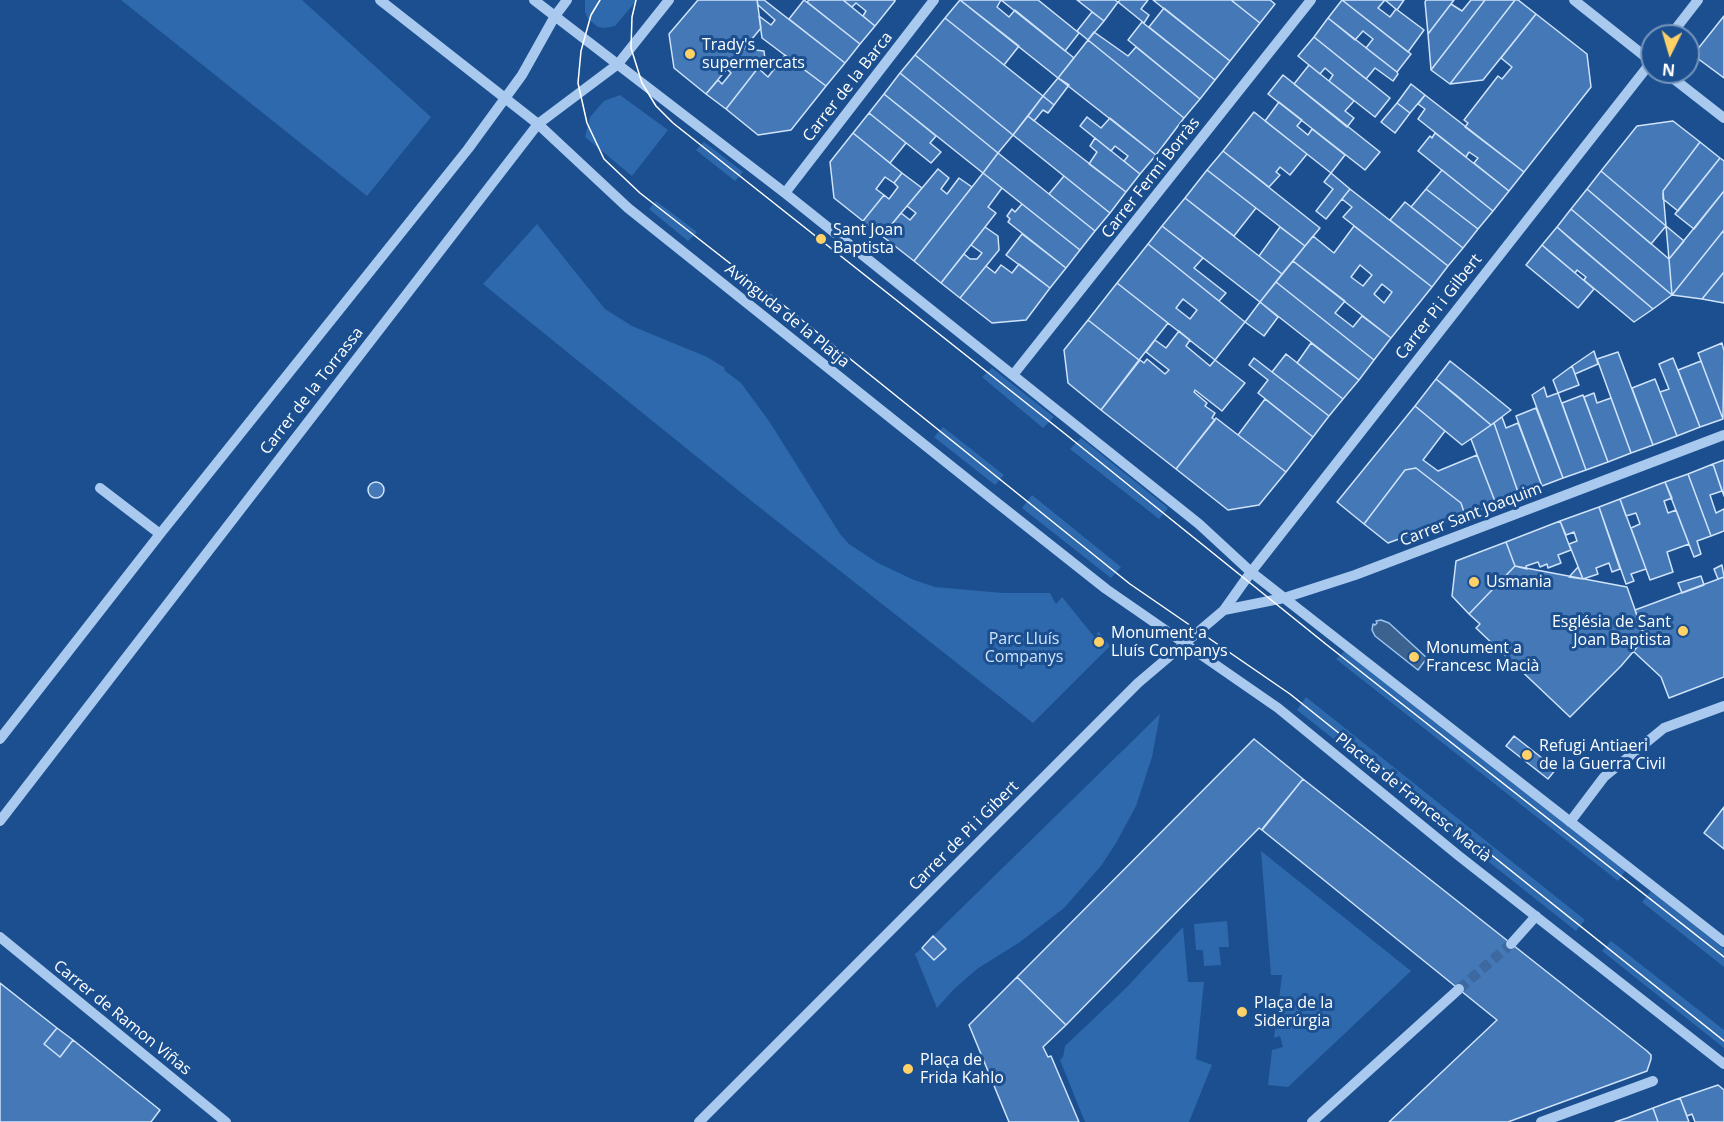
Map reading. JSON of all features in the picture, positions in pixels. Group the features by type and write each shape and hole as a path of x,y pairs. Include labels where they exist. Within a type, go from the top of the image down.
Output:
{"street":[{"name":"Avinguda de la Platja","path":"380,0 507,98 628,208 1106,589 1185,643"},
{"path":"534,0 785,193 1199,524 1251,572 1724,942"},
{"name":"Carrer de la Torrassa","path":"0,739 160,534 468,149 507,98 555,16 567,0"},
{"name":"Carrer de la Torrassa","path":"0,821 538,124 618,64 669,0"},
{"name":"Carrer de la Barca","path":"785,193 934,0"},
{"name":"Carrer Fermí Borràs","path":"1013,375 1311,0"},
{"path":"1574,0 1640,52"},
{"path":"1679,24 1698,0"},
{"name":"Carrer Pi i Gilbert","path":"1251,572 1640,77"},
{"path":"1680,84 1724,118"},
{"name":"Carrer Sant Joaquim","path":"1224,610 1284,598 1355,575 1724,435"},
{"path":"100,488 160,534"},
{"name":"Carrer de Pi i Gibert","path":"699,1122 1130,691 1224,610 1251,572"},
{"name":"Placeta de Francesc Macià","path":"1185,643 1278,708 1724,1064"},
{"path":"1570,822 1604,777 1664,728 1724,706"},
{"path":"1511,944 1536,916"},
{"name":"Carrer de Ramon Viñas","path":"0,937 226,1122"},
{"path":"1312,1122 1459,989"},
{"path":"1541,1122 1653,1081"}],"green space":[{"path":"121,0 302,0 431,117 367,196"},
{"path":"585,0 637,0 615,26 605,28 598,27 588,19 585,12"},
{"path":"620,95 668,130 632,176 585,137 590,117 604,101"},
{"path":"704,142 743,172 735,181 696,150"},
{"path":"656,201 697,232 688,241 649,209"},
{"name":"Parc Lluís Companys","path":"537,224 605,309 632,326 707,357 725,368 724,370 741,383 769,421 840,534 849,544 878,563 935,587 1003,593 1050,593 1056,604 1062,597 1096,639 1098,631 1110,646 1033,723 754,503 483,284"},
{"path":"992,368 1054,417 1043,428 982,377"},
{"path":"943,427 1004,475 995,485 934,437"},
{"path":"1081,438 1168,508 1159,519 1070,449"},
{"path":"1032,495 1121,567 1111,578 1022,508"},
{"path":"1346,650 1626,870 1618,881 1336,659"},
{"path":"1306,697 1585,920 1576,931 1297,710"},
{"path":"1160,714 1152,757 1136,806 1101,866 1064,908 1020,942 977,969 937,1008 915,954 922,948 935,960 946,949 933,936"},
{"path":"1261,851 1411,971 1288,1087 1268,1085 1272,1050 1283,1047 1280,1036 1274,1038 1282,975 1271,975"},
{"path":"1651,891 1724,949 1724,967 1642,902"},
{"path":"1227,921 1229,947 1219,947 1221,965 1204,966 1203,950 1196,950 1194,924"},
{"path":"1183,927 1188,982 1204,982 1196,1059 1212,1065 1189,1122 1085,1122 1060,1060 1063,1057 1065,1046 1126,988"},
{"path":"1611,941 1724,1030 1724,1048 1602,951"}],"shaded area":[{"path":"1381,620 1389,623 1427,658 1418,670 1375,636 1372,630 1373,624"}],"building":[{"path":"698,0 757,0 761,28 706,94 674,68 669,34"},
{"path":"757,0 764,0 845,63 826,86 762,38 759,16 771,25 775,20 758,5"},
{"path":"804,0 860,44 845,63 789,19"},
{"path":"809,0 843,0 875,26 860,44 807,2"},
{"path":"843,0 895,1 875,26 863,16 866,11 856,3 852,7"},
{"path":"960,0 1019,46 1004,65 945,18"},
{"path":"960,0 1001,0 997,7 1009,17 1015,10 1074,58 1058,78"},
{"path":"1001,0 1038,0 1079,33 1065,51"},
{"path":"1077,0 1115,0 1118,2 1104,21"},
{"path":"1120,0 1148,0 1141,9 1149,15 1144,23 1118,2"},
{"path":"1153,0 1231,0 1260,23 1230,61"},
{"path":"1231,0 1270,0 1275,4 1260,23"},
{"path":"1342,0 1385,0 1378,8 1390,17 1396,9 1424,30 1408,52"},
{"path":"1342,0 1411,54 1397,72 1366,48 1373,39 1363,31 1355,40 1328,18"},
{"path":"1385,0 1404,0 1397,10"},
{"path":"1426,0 1454,0 1428,34 1425,2"},
{"path":"1471,0 1485,0 1431,70 1428,34 1451,4 1462,11"},
{"path":"1485,0 1515,0 1450,84 1431,70"},
{"path":"1515,0 1536,14 1483,80 1450,84"},
{"path":"1164,8 1230,61 1215,80 1149,27"},
{"path":"1092,12 1104,21 1088,40 1077,31"},
{"path":"1536,14 1587,54 1591,87 1524,172 1465,127 1468,123 1464,120 1498,76 1502,79 1512,67 1501,58"},
{"path":"1724,16 1724,78 1700,60 1700,46"},
{"path":"945,18 1043,96 1013,135 915,55"},
{"path":"1328,18 1397,72 1393,81 1375,68 1366,79 1314,37"},
{"path":"1142,22 1215,80 1200,99 1128,40"},
{"path":"1094,32 1128,56 1136,47 1200,99 1184,118 1088,40"},
{"path":"1314,37 1390,98 1375,117 1329,81 1333,75 1325,68 1320,74 1298,56"},
{"path":"1088,40 1184,118 1156,155 1058,78"},
{"path":"748,44 755,50 764,51 765,59 726,109 706,94 718,80 722,84 731,73 727,69"},
{"path":"785,55 826,86 791,130 758,135 726,109 758,68 768,77"},
{"path":"915,55 1013,135 998,153 900,73"},
{"path":"1309,65 1354,101 1345,111 1354,118 1347,127 1294,84"},
{"path":"900,73 998,153 983,173 884,94"},
{"path":"1283,75 1380,152 1365,170 1268,94"},
{"path":"1058,78 1069,85 1054,105 1043,96"},
{"path":"1411,84 1425,95 1410,113 1397,103"},
{"path":"884,94 936,136 930,143 941,152 931,163 869,113"},
{"path":"1425,95 1524,172 1509,191 1474,163 1478,158 1469,152 1466,157 1418,119 1425,109 1418,104"},
{"path":"1043,96 1054,105 1048,113 1043,110 1034,121 1028,116"},
{"path":"1279,102 1302,120 1297,126 1308,135 1312,129 1345,155 1331,173 1265,121"},
{"path":"1397,103 1410,113 1395,133 1381,122"},
{"path":"1254,112 1307,154 1290,175 1280,167 1276,172 1280,175 1269,187 1223,151"},
{"path":"869,113 906,143 890,163 853,133"},
{"path":"1028,116 1126,192 1110,213 1013,135"},
{"path":"1087,117 1101,128 1110,118 1156,155 1140,174 1124,161 1128,156 1115,146 1111,151 1080,126"},
{"path":"1673,121 1700,142 1663,191 1666,226 1601,171 1637,126"},
{"path":"853,133 902,173 894,183 885,177 876,189 884,195 863,221 834,198 830,162"},
{"path":"1435,133 1509,191 1493,211 1418,151"},
{"path":"1095,138 1140,174 1126,192 1089,164 1097,152 1090,146"},
{"path":"1700,142 1720,158 1678,211 1663,199 1663,191"},
{"path":"1223,151 1320,228 1305,246 1207,170"},
{"path":"998,153 1095,231 1080,250 983,173"},
{"path":"1720,158 1724,161 1724,191 1694,229 1675,214"},
{"path":"938,169 949,178 941,189 947,194 959,178 972,187 914,261 882,236 901,213 910,220 916,213 907,206"},
{"path":"1207,170 1256,208 1234,236 1185,198"},
{"path":"1442,170 1493,211 1478,229 1426,189"},
{"path":"1601,171 1666,226 1651,244 1587,189"},
{"path":"902,173 922,188 882,236 863,221 884,195 889,199 898,187 894,183"},
{"path":"983,173 1002,188 988,207 996,213 941,283 914,261"},
{"path":"1331,173 1350,189 1326,219 1316,211 1333,189 1324,182"},
{"path":"1064,176 1110,213 1095,231 1049,194"},
{"path":"1350,189 1448,266 1432,287 1343,217 1352,207 1342,199"},
{"path":"1426,189 1478,229 1463,248 1411,207"},
{"path":"1587,189 1669,259 1672,295 1571,209"},
{"path":"1724,191 1724,230 1672,295 1669,259"},
{"path":"1185,198 1282,274 1260,302 1162,226"},
{"path":"1405,202 1463,248 1448,266 1390,220"},
{"path":"1022,204 1080,250 1066,268 1008,222 1010,219 1007,216 1012,209 1015,212"},
{"path":"1571,209 1672,295 1653,309 1557,227"},
{"path":"1162,226 1203,258 1194,268 1226,293 1219,301 1148,244"},
{"path":"1354,226 1432,287 1391,338 1293,261 1313,236 1334,253","holes":["1360,265 1372,275 1363,286 1351,277","1382,284 1392,292 1384,303 1374,294"]},
{"path":"1666,226 1684,241 1669,259"},
{"path":"985,227 998,236 999,250 960,298 941,283 964,254 970,259 977,259 982,253 971,245"},
{"path":"1280,227 1305,246 1282,274 1259,256"},
{"path":"1557,227 1653,309 1634,322 1584,280 1586,277 1577,270 1575,273 1551,253 1542,245"},
{"path":"1724,230 1724,272 1702,299 1672,295"},
{"path":"1022,234 1066,268 1050,288 1006,255"},
{"path":"1148,244 1245,322 1215,360 1117,283","holes":["1183,299 1197,310 1190,319 1176,308"]},
{"path":"1542,245 1594,289 1578,308 1526,265"},
{"path":"1293,261 1345,301 1335,313 1353,327 1362,316 1391,338 1374,360 1276,282"},
{"path":"1019,264 1050,288 1026,320 992,323 960,298 986,266 995,273 1001,265 1012,273"},
{"path":"1724,272 1724,303 1702,299 1715,283"},
{"path":"1276,282 1374,360 1359,380 1260,302"},
{"path":"1117,283 1168,323 1139,360 1088,320"},
{"path":"1260,302 1278,317 1264,336 1245,322"},
{"path":"1088,320 1139,360 1101,410 1068,383 1064,350"},
{"path":"1179,331 1190,340 1186,346 1210,366 1215,360 1245,383 1222,411 1195,390 1194,392 1207,403 1205,406 1215,413 1212,418 1215,420 1176,469 1101,410 1140,360 1144,363 1147,359 1165,374 1169,370 1146,352 1155,340 1166,348"},
{"path":"1311,343 1359,380 1343,399 1297,363"},
{"path":"1722,343 1724,351 1723,419 1698,353"},
{"path":"1594,351 1598,364 1575,374 1572,366"},
{"path":"1618,352 1653,445 1631,453 1597,359"},
{"path":"1286,354 1343,399 1329,416 1272,372"},
{"path":"1254,358 1329,416 1313,437 1258,393 1268,380 1249,365"},
{"path":"1673,358 1700,427 1677,436 1660,392 1669,389 1659,364"},
{"path":"1450,361 1511,410 1491,425 1436,379"},
{"path":"1701,361 1723,419 1700,427 1678,370"},
{"path":"1572,366 1579,385 1558,393 1553,380"},
{"path":"1436,379 1491,425 1462,445 1415,406"},
{"path":"1655,379 1677,436 1653,445 1632,388"},
{"path":"1544,387 1547,397 1558,393 1586,470 1563,478 1532,395"},
{"path":"1594,393 1597,403 1611,398 1631,453 1608,462 1584,397"},
{"path":"1583,395 1608,462 1586,470 1562,403"},
{"path":"1265,399 1313,437 1286,472 1238,435"},
{"path":"1415,406 1445,431 1423,460 1438,471 1477,455 1496,504 1465,515 1461,503 1416,468 1405,470 1364,524 1337,502"},
{"path":"1536,408 1563,478 1542,486 1516,416"},
{"path":"1502,417 1506,428 1518,423 1542,486 1519,495 1494,423"},
{"path":"1216,418 1286,472 1259,505 1228,510 1176,469"},
{"path":"1494,423 1519,495 1496,504 1471,439"},
{"path":"1724,460 1724,496 1713,464"},
{"path":"1713,464 1722,491 1710,495 1716,513 1724,509 1724,531 1711,536 1688,474"},
{"path":"1416,468 1461,503 1465,515 1388,543 1364,524 1405,470"},
{"path":"1688,474 1711,536 1697,541 1701,554 1694,557 1665,482"},
{"path":"376,482 382,484 384,490 382,496 376,498 370,496 368,490 370,484"},
{"path":"1665,482 1672,498 1664,501 1668,513 1676,510 1689,544 1667,552 1673,572 1650,580 1631,528 1640,524 1636,513 1626,516 1620,499"},
{"path":"1620,499 1646,569 1631,574 1634,581 1626,584 1599,507"},
{"path":"1599,507 1620,569 1612,572 1609,563 1596,568 1598,574 1583,579 1569,544 1577,541 1574,532 1566,535 1560,521"},
{"path":"1560,521 1571,550 1558,555 1561,563 1548,568 1547,564 1540,567 1538,562 1526,566 1527,569 1515,566 1506,542"},
{"path":"1506,542 1515,566 1469,614 1452,596 1456,561"},
{"path":"1722,565 1724,577 1718,579 1714,569"},
{"path":"1515,566 1627,587 1645,638 1621,666 1570,717 1476,628 1480,624 1469,614"},
{"path":"1578,567 1583,579 1569,577"},
{"path":"1701,576 1704,585 1682,593 1678,583"},
{"name":"Església de Sant Joan Baptista","path":"1724,577 1724,677 1669,698 1661,677 1633,651 1645,638 1635,610"},
{"name":"Refugi Antiaeri de la Guerra Civil","path":"1514,736 1556,769 1548,779 1506,746"},
{"path":"1254,739 1303,779 1262,830 1259,828 1066,1025 1017,977"},
{"path":"1303,779 1647,1051 1651,1059 1647,1071 1508,1122 1389,1122 1497,1020 1262,830"},
{"path":"1724,807 1724,849 1704,833"},
{"path":"933,936 946,949 934,960 922,948"},
{"path":"1017,977 1066,1025 1043,1047 1048,1057 1051,1056 1079,1122 1009,1122 969,1025"},
{"path":"0,983 57,1028 44,1044 60,1057 73,1040 160,1110 151,1122 0,1122"},
{"path":"57,1028 73,1040 60,1057 44,1044"},
{"path":"1718,1085 1724,1090 1724,1122 1695,1122 1692,1114 1687,1116 1680,1098"},
{"path":"1680,1098 1689,1122 1658,1122 1653,1108"},
{"path":"1653,1108 1658,1122 1615,1122 1627,1118"}],"tunnel":[{"path":"1459,989 1511,944"}],"tram line":[{"path":"600,0 591,15 581,51 578,83 587,123 604,159 640,193 777,300 1130,584 1290,694 1724,1041"},
{"path":"636,0 632,17 631,48 642,83 656,106 673,123 1327,645 1724,957"}],"place":[{"name":"Trady's supermercats","path":"690,54"},
{"name":"Sant Joan Baptista","path":"821,239"},
{"name":"Usmania","path":"1474,582"},
{"name":"Església de Sant Joan Baptista","path":"1683,631"},
{"name":"Monument a Lluís Companys","path":"1099,642"},
{"name":"Monument a Francesc Macià","path":"1414,657"},
{"name":"Refugi Antiaeri de la Guerra Civil","path":"1527,755"},
{"name":"Plaça de la Siderúrgia","path":"1242,1012"},
{"name":"Plaça de Frida Kahlo","path":"908,1069"}]}
